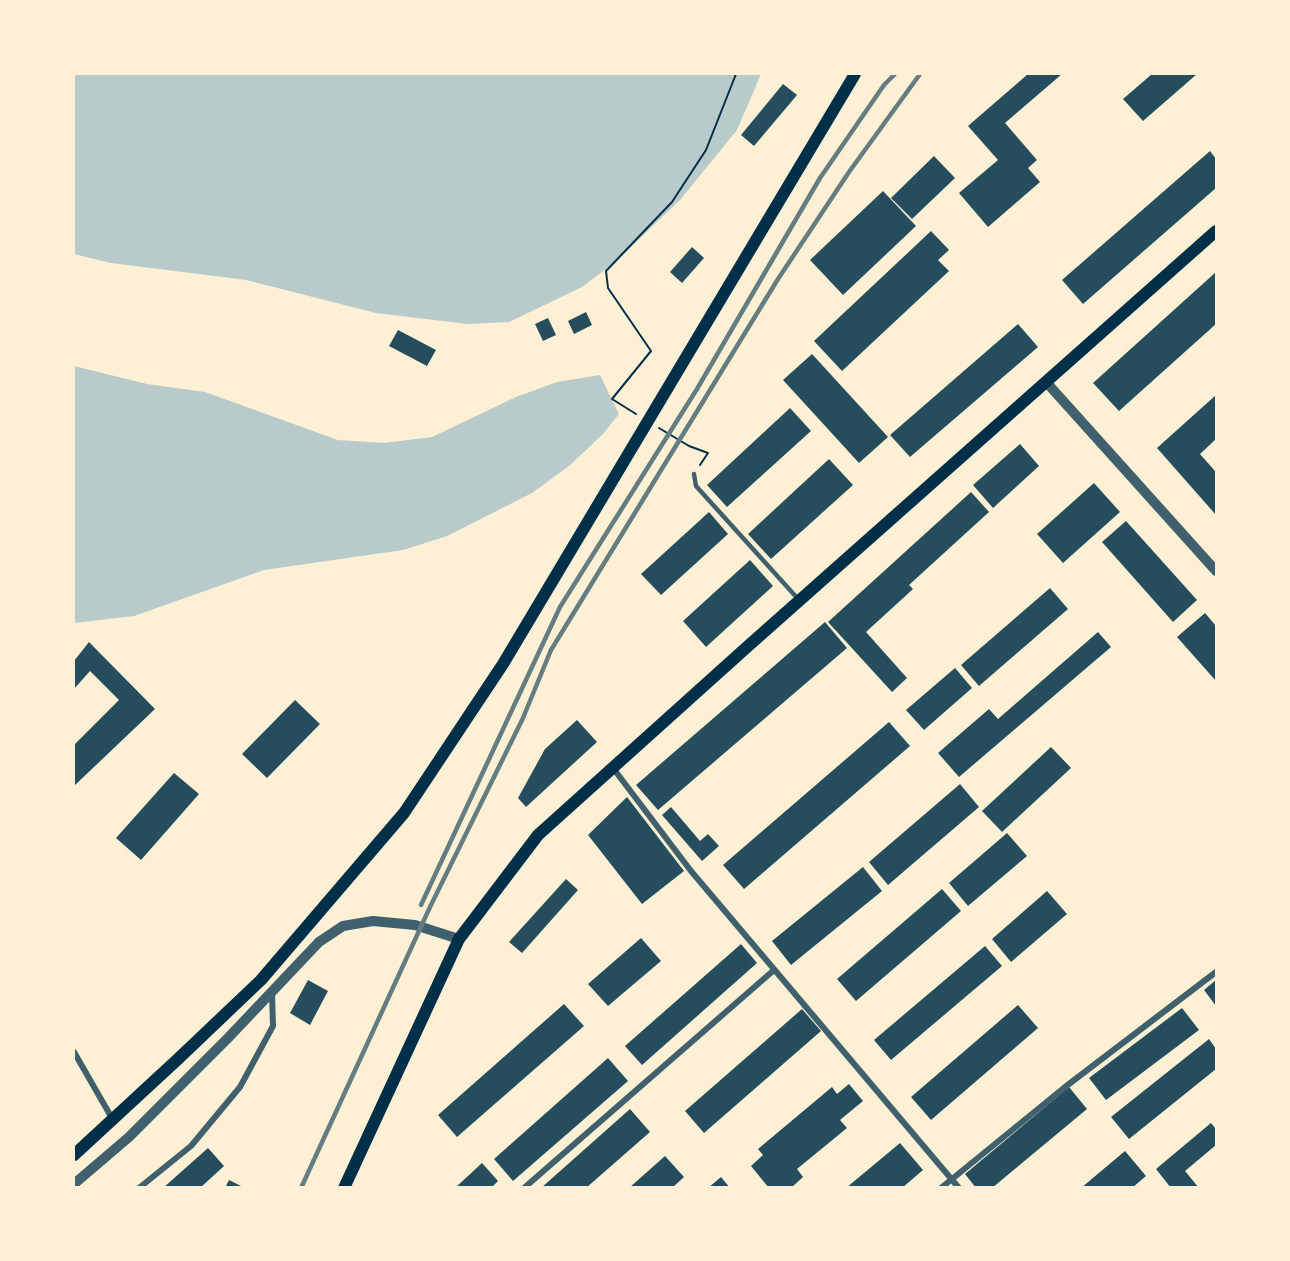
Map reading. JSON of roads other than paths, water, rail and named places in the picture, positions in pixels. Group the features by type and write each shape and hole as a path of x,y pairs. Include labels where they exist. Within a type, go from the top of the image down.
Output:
{"main road":[{"path":"74,1155 261,980 404,813 503,664 855,74"},
{"path":"344,1188 459,939 538,835 1216,231"}],"street":[{"path":"1047,383 1216,572"},
{"path":"613,768 691,871 959,1188"},
{"path":"74,1184 129,1137 228,1038 319,942 343,926 373,921 415,925 459,939"},
{"path":"524,1188 774,970"},
{"path":"941,1188 1065,1087 1216,972"},
{"path":"139,1188 191,1146 240,1087 273,1026 272,991"},
{"path":"74,1052 112,1120"}],"lane":[{"path":"694,474 696,486 800,601"}],"railway":[{"path":"421,905 560,607 697,389 820,178 884,85 895,74"},
{"path":"301,1188 430,907 523,718 551,650 778,279 849,172 920,74"}]}
